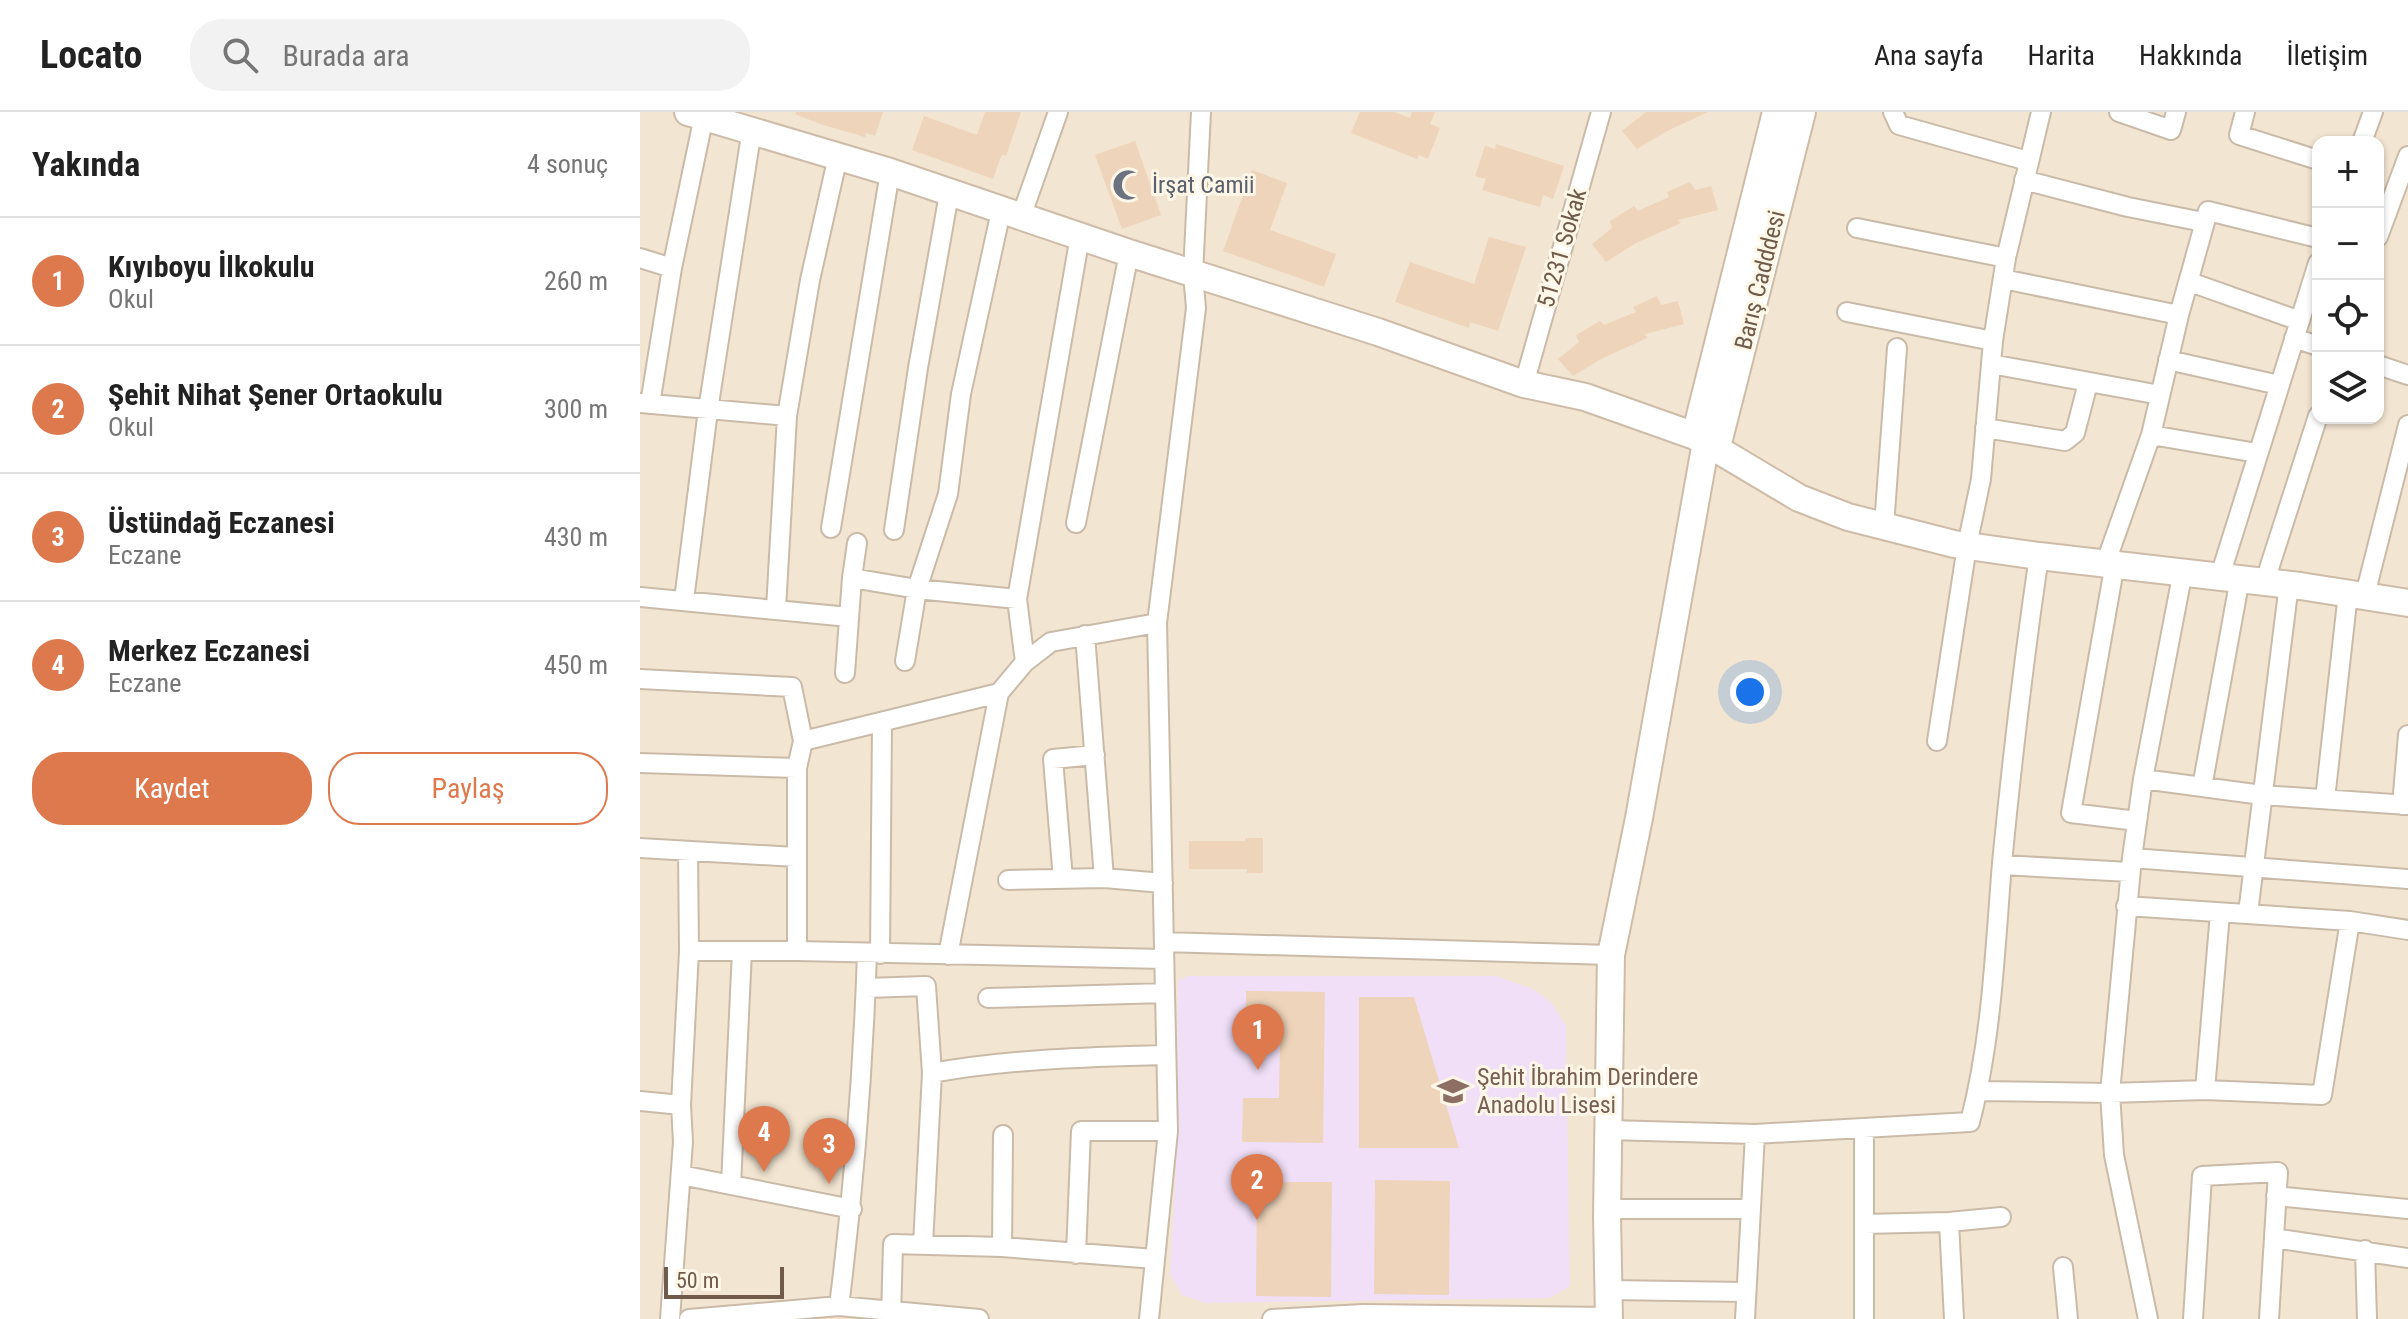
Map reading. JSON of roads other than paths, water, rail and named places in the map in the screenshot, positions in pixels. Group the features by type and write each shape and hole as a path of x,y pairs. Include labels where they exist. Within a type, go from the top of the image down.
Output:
{"main road":[{"name":"Barış Cadddesi","path":"1706,442 1776,112"},
{"name":"Barış Cadddesi","path":"1706,442 1802,112"},
{"path":"696,114 890,172 949,194 1378,332 1524,384 1585,397 1706,442 1799,498 1848,517 1967,546 2253,580 2408,603"},
{"path":"1609,1318 1607,1209 1611,955 1639,818 1706,442"}],"street":[{"path":"905,661 917,589 948,494 961,394 1011,214 1058,112"},
{"path":"1149,1319 1168,1131 1157,623 1196,308 1193,274 1201,112"},
{"name":"51231 Sokak","path":"1524,384 1601,112"},
{"path":"1893,112 1899,125 2028,161"},
{"path":"1937,741 1967,546 1981,479 1993,341 2006,258 2041,112"},
{"path":"2119,112 2171,130 2176,112"},
{"path":"2245,112 2239,135 2312,158"},
{"path":"2364,136 2373,112"},
{"path":"696,114 672,268 645,403 787,416"},
{"path":"684,600 708,410 752,129"},
{"path":"776,609 787,416 810,280 838,156"},
{"path":"2384,227 2400,199 2408,156"},
{"path":"831,528 890,172"},
{"path":"2024,180 2128,207 2203,222"},
{"path":"894,530 918,368 949,194"},
{"path":"2137,821 2071,813 2110,562 2151,435 2203,222 2208,211 2312,237"},
{"path":"1857,228 2006,258"},
{"path":"1025,662 1017,599 1080,236"},
{"path":"1076,523 1129,253"},
{"path":"640,258 672,268"},
{"path":"2003,279 2179,315"},
{"path":"2248,913 2262,795 2253,580 2257,453 2313,280"},
{"path":"2190,282 2297,329 2312,341"},
{"path":"1847,312 1993,341"},
{"path":"1884,526 1897,348"},
{"path":"2168,360 2279,385"},
{"path":"1991,364 2160,395"},
{"path":"2384,367 2408,375"},
{"path":"1985,428 2065,441 2075,433 2088,383"},
{"path":"2202,787 2253,580 2315,424"},
{"path":"2325,799 2356,594 2403,466 2408,425"},
{"path":"2151,435 2257,453"},
{"path":"845,673 857,543"},
{"path":"1608,1130 1755,1134 1970,1122 1978,1091 1991,1003 2015,726 2039,556"},
{"path":"2148,1319 2114,1155 2110,1093 2126,906 2137,821 2183,571"},
{"path":"852,578 917,589 1017,599"},
{"path":"640,597 849,617"},
{"path":"948,955 999,693 1025,662 1051,642 1157,623"},
{"path":"1085,635 1104,878"},
{"path":"640,679 792,687 803,741 797,768 797,951"},
{"path":"803,741 999,693"},
{"path":"839,1306 852,1209 863,1077 866,988 874,954 882,723"},
{"path":"2143,779 2262,795 2405,805 2408,735"},
{"path":"1063,879 1053,759 1095,755"},
{"path":"640,763 797,768"},
{"path":"640,848 796,857"},
{"path":"670,1319 681,1175 681,1105 689,951 688,852"},
{"path":"2002,865 2253,866 2408,879"},
{"path":"1008,880 1104,878 1163,883"},
{"path":"2126,906 2350,921 2408,930"},
{"path":"2205,1090 2220,913"},
{"path":"1978,1091 2110,1093 2205,1090 2322,1095 2350,921"},
{"path":"689,951 948,955 1164,950 1611,955"},
{"path":"731,1185 742,951"},
{"path":"866,988 926,986 932,1073 923,1245"},
{"path":"988,998 1165,993"},
{"path":"932,1073 1047,1058 1166,1055"},
{"path":"640,1101 681,1105"},
{"path":"1864,1129 1864,1319"},
{"path":"1076,1254 1081,1131 1168,1131"},
{"path":"1745,1319 1755,1134"},
{"path":"1002,1247 1003,1135"},
{"path":"2193,1319 2202,1176 2278,1172 2269,1319"},
{"path":"681,1175 852,1209"},
{"path":"2276,1196 2408,1209"},
{"path":"1607,1209 1751,1209"},
{"path":"1864,1224 2001,1217"},
{"path":"1949,1222 1954,1319"},
{"path":"2274,1238 2408,1258"},
{"path":"891,1315 893,1244 1002,1247 1155,1259"},
{"path":"2365,1250 2367,1319"},
{"path":"2063,1267 2068,1319"},
{"path":"1608,1290 1746,1292"},
{"path":"689,1319 839,1306 891,1315 979,1319"},
{"path":"1272,1319 1363,1316 1609,1318"}],"place":[{"name":"İrşat Camii","path":"1128,185"},
{"name":"Kıyıboyu İlkokulu","path":"1258,1070"},
{"name":"Şehit İbrahim Derindere Anadolu Lisesi","path":"1453,1091"},
{"name":"Merkez Eczanesi","path":"764,1172"},
{"name":"Üstündağ Eczanesi","path":"829,1184"},
{"name":"Şehit Nihat Şener Ortaokulu","path":"1257,1220"}]}
